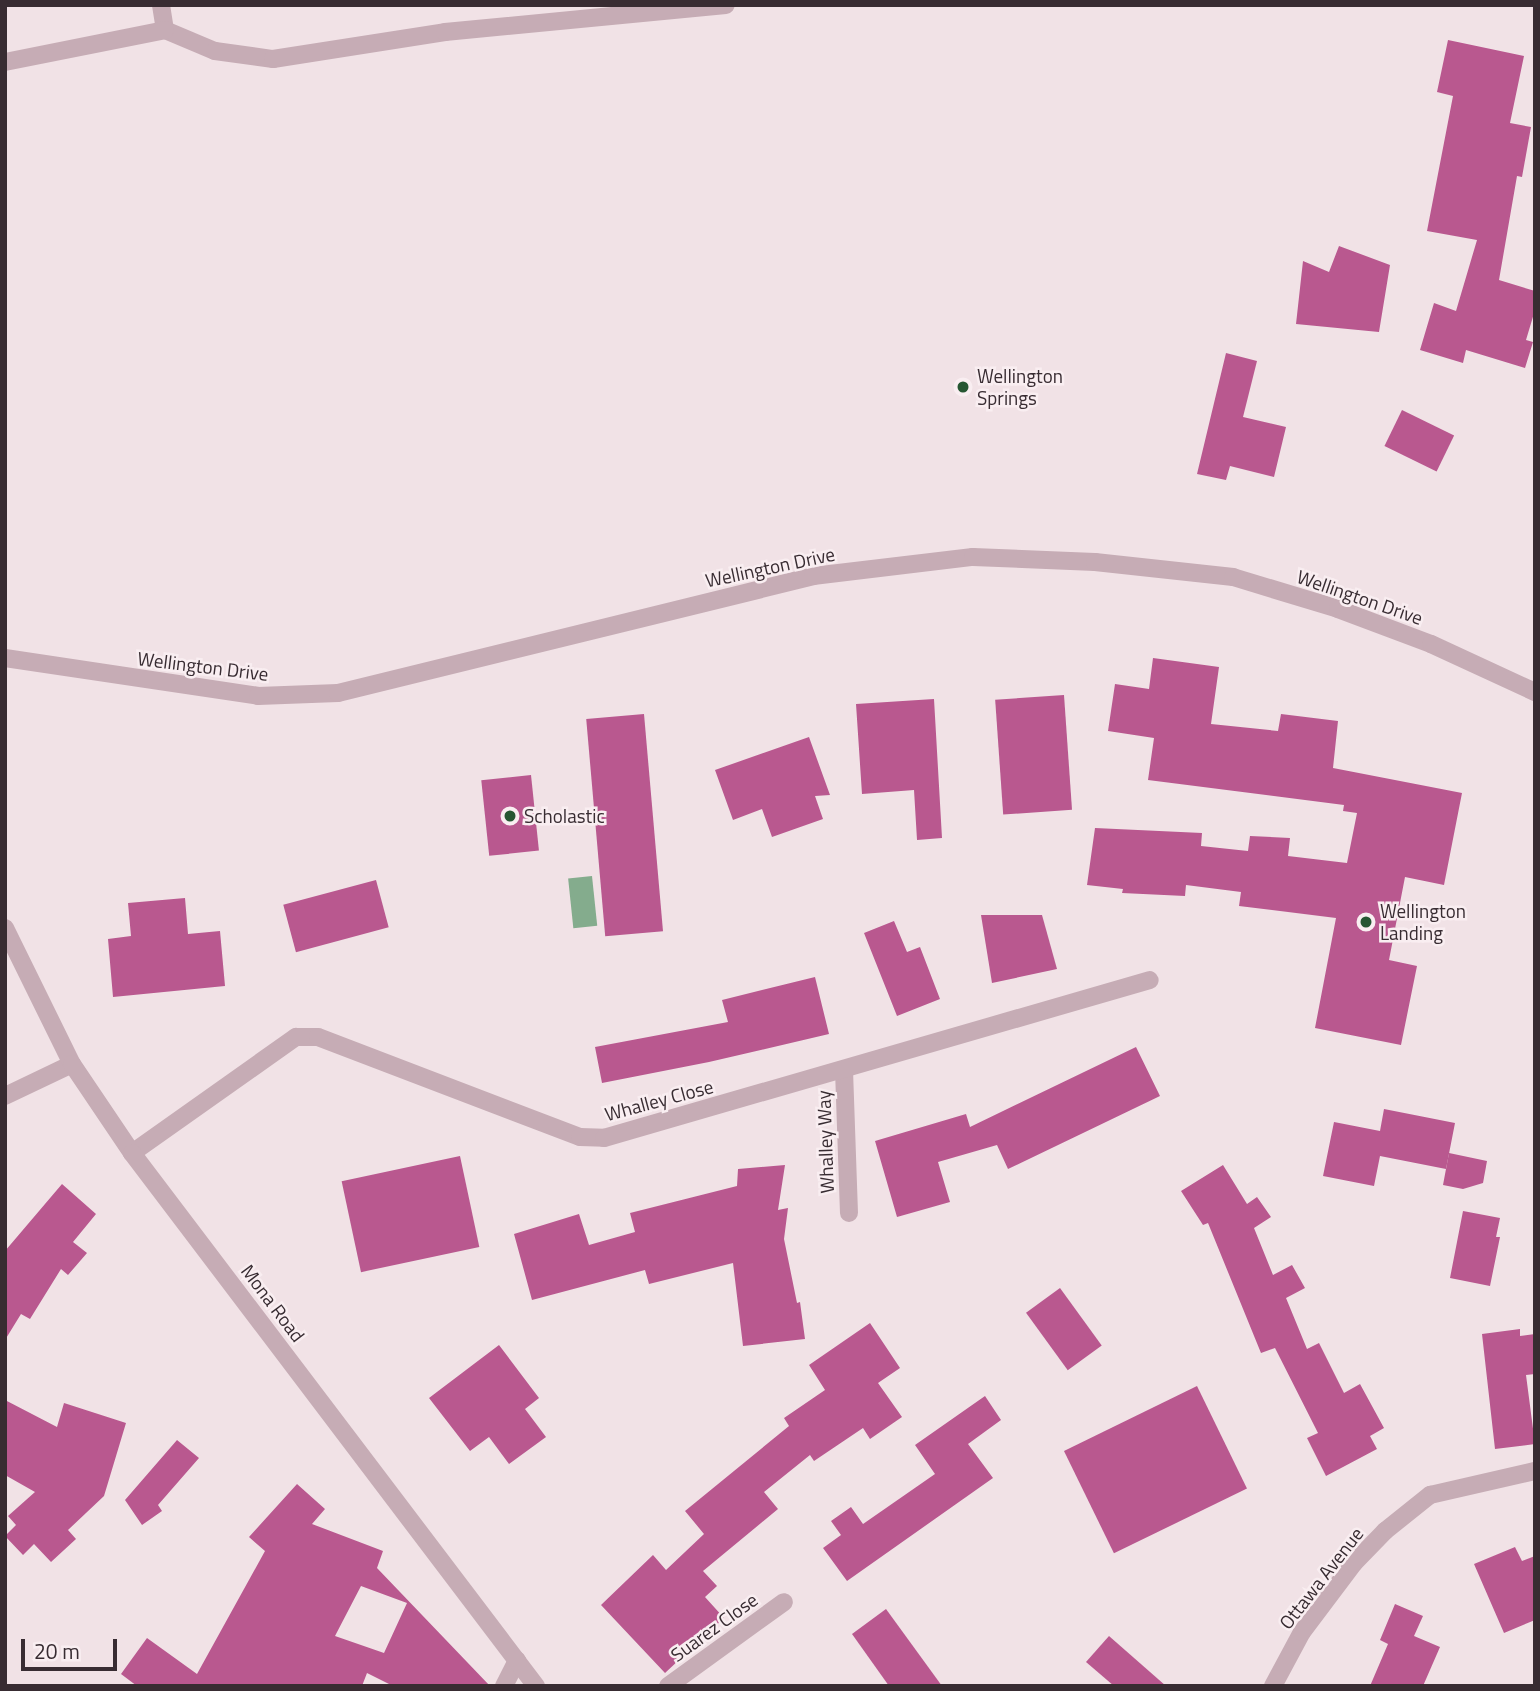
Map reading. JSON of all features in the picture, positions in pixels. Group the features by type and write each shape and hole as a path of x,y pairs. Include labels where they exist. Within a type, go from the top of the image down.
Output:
{"street":[{"path":"162,5 165,30"},
{"path":"5,62 165,30 215,51 273,60 445,32 726,5"},
{"name":"Wellington Drive","path":"5,658 258,696 338,693 813,576 973,557 1095,562 1233,577 1431,643 1535,692"},
{"name":"Mona Road","path":"5,928 72,1064 132,1153 536,1686"},
{"name":"Whalley Close","path":"132,1153 296,1037 318,1037 580,1137 604,1138 1150,980"},
{"path":"5,1096 72,1064"},
{"name":"Whalley Way","path":"844,1070 849,1213"},
{"name":"Ottawa Avenue","path":"1273,1686 1302,1632 1354,1563 1385,1531 1430,1494 1535,1471"},
{"name":"Suarez Close","path":"668,1686 784,1602"},
{"path":"504,1686 517,1660"}],"shaded area":[{"path":"592,876 597,926 573,928 568,879"}],"building":[{"path":"1448,40 1524,56 1510,123 1531,127 1522,177 1517,176 1499,280 1535,291 1535,310 1526,340 1533,342 1525,368 1466,350 1463,363 1420,350 1434,303 1456,311 1477,240 1427,231 1453,96 1437,92"},
{"path":"1339,246 1390,265 1379,332 1296,324 1303,261 1329,272"},
{"path":"1226,353 1257,361 1243,417 1286,427 1274,477 1230,466 1226,480 1197,474"},
{"path":"1402,410 1454,435 1437,471 1384,446"},
{"path":"1153,658 1219,667 1211,724 1278,731 1281,714 1338,721 1333,768 1462,793 1444,885 1405,877 1389,960 1417,966 1401,1045 1315,1028 1336,918 1239,906 1241,892 1186,885 1185,896 1122,893 1123,889 1087,885 1095,828 1202,833 1201,846 1248,851 1250,836 1290,838 1288,856 1347,863 1357,813 1343,811 1344,805 1148,780 1154,738 1108,731 1115,684 1149,689"},
{"path":"1064,695 1072,810 1003,815 995,700"},
{"path":"934,699 942,838 917,840 914,790 862,794 856,704"},
{"path":"644,714 663,931 605,936 586,719"},
{"path":"809,737 830,795 815,796 823,819 772,837 762,809 733,820 715,770"},
{"name":"Scholastic","path":"531,775 539,851 489,856 481,780"},
{"path":"376,880 389,927 296,952 283,905"},
{"path":"185,898 188,934 220,931 225,986 113,997 108,939 131,936 128,903"},
{"path":"981,915 1042,915 1057,969 992,983"},
{"path":"894,921 907,952 920,947 940,999 897,1016 864,933"},
{"path":"815,977 829,1034 602,1083 595,1047 728,1022 722,1000"},
{"path":"1136,1047 1160,1096 1008,1169 997,1145 938,1162 950,1202 897,1217 875,1141 966,1114 970,1127"},
{"path":"1384,1109 1455,1123 1446,1169 1380,1156 1374,1186 1323,1176 1334,1122 1380,1131"},
{"path":"1449,1153 1487,1161 1483,1183 1463,1189 1443,1185"},
{"path":"460,1156 479,1247 361,1272 342,1181"},
{"path":"785,1165 778,1210 788,1208 784,1239 797,1303 800,1302 805,1339 743,1346 733,1263 649,1284 645,1270 532,1300 514,1234 579,1214 589,1245 635,1232 630,1213 737,1186 738,1169"},
{"path":"1223,1165 1247,1204 1257,1197 1271,1217 1254,1228 1273,1275 1292,1265 1305,1288 1286,1298 1307,1349 1319,1343 1344,1393 1360,1384 1384,1428 1370,1436 1377,1449 1326,1476 1307,1438 1318,1433 1275,1348 1261,1353 1208,1223 1203,1225 1181,1191"},
{"path":"62,1184 96,1214 73,1242 87,1253 68,1275 61,1269 30,1319 21,1314 5,1340 5,1251"},
{"path":"1463,1211 1500,1218 1496,1237 1500,1237 1490,1286 1450,1278"},
{"path":"1060,1288 1102,1345 1068,1370 1026,1313"},
{"path":"870,1323 900,1368 878,1383 902,1417 870,1439 863,1428 814,1461 810,1455 764,1492 778,1509 703,1571 717,1586 705,1597 724,1618 665,1673 601,1605 653,1555 666,1570 704,1534 685,1511 789,1426 784,1418 825,1390 809,1365"},
{"path":"1520,1329 1520,1336 1535,1334 1535,1374 1526,1375 1535,1444 1495,1449 1482,1334"},
{"path":"499,1345 539,1398 525,1409 546,1437 509,1464 489,1437 470,1451 429,1398"},
{"path":"1197,1386 1247,1488 1114,1553 1064,1451"},
{"path":"985,1396 1001,1420 968,1444 993,1478 847,1581 823,1548 841,1535 831,1521 851,1507 863,1524 935,1474 915,1445"},
{"path":"5,1400 57,1427 64,1403 126,1423 104,1496 68,1530 76,1539 51,1562 34,1544 23,1555 5,1536 16,1525 8,1516 35,1492 5,1475"},
{"path":"177,1440 199,1458 158,1505 162,1511 142,1525 125,1500"},
{"path":"297,1484 325,1509 312,1524 383,1551 377,1568 490,1686 393,1686 367,1673 362,1686 137,1686 121,1674 147,1638 197,1674 265,1551 249,1537","holes":["361,1586 407,1603 384,1653 335,1636"]},
{"path":"1515,1547 1522,1561 1535,1556 1535,1620 1504,1633 1474,1564"},
{"path":"1395,1604 1423,1616 1414,1636 1440,1647 1423,1686 1370,1686 1388,1644 1380,1640"},
{"path":"886,1609 942,1686 889,1686 852,1634"},
{"path":"1109,1636 1166,1686 1114,1686 1086,1662"}],"place":[{"name":"Wellington Springs","path":"963,387"},
{"name":"Scholastic","path":"510,816"},
{"name":"Wellington Landing","path":"1366,922"}]}
